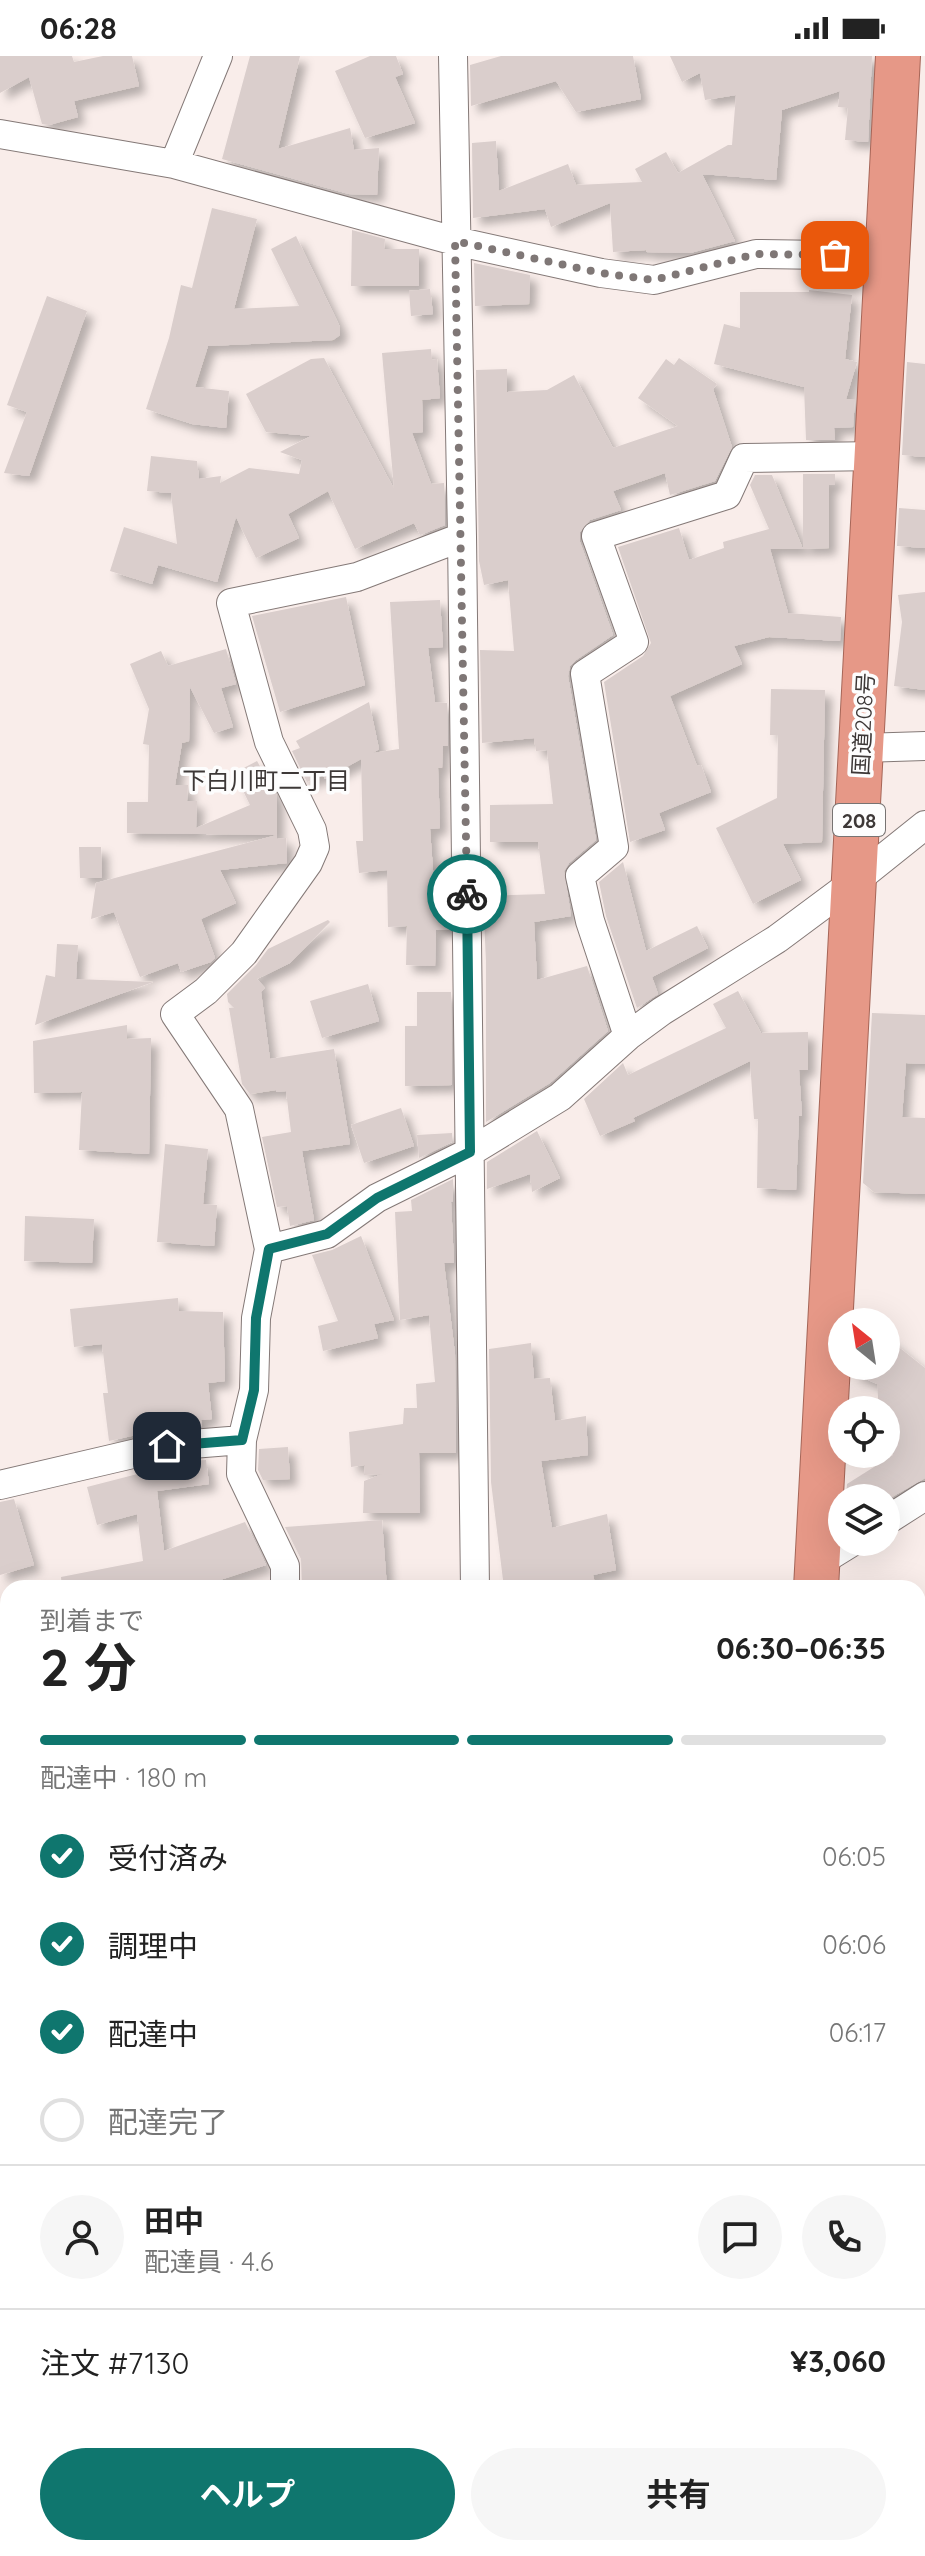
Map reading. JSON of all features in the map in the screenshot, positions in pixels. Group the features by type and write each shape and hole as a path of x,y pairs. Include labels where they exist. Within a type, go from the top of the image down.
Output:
{"highway":[{"name":"国道208号","path":"822,1575 898,56"}],"street":[{"path":"174,164 218,56"},
{"path":"453,56 475,1580"},
{"path":"0,134 174,164 455,241 601,273 654,280 756,254 888,256"},
{"path":"628,1036 590,921 580,876 614,847 585,674 634,642 596,536 727,495 744,458 877,456"},
{"path":"285,1580 285,1566 241,1474 242,1440 254,1390 256,1318 269,1249 239,1109 175,1014 206,991 244,953 308,863 315,847 312,830 269,742 231,603 357,577 462,537"},
{"path":"862,748 925,746"},
{"path":"269,1249 327,1234 377,1198 470,1152 560,1097 628,1036 662,1011 777,939 925,825"},
{"path":"0,1485 167,1446 242,1440"},
{"path":"900,1512 925,1496"}],"building":[{"path":"0,56 72,56 74,62 103,56 132,56 139,86 74,101 78,117 42,124 29,77 0,93"},
{"path":"250,56 300,56 278,149 350,128 354,150 379,148 377,195 349,194 222,159"},
{"path":"370,56 396,56 403,74 395,77 415,123 365,138 335,71"},
{"path":"501,56 633,56 641,99 576,112 556,81 471,106 470,65"},
{"path":"670,56 872,56 868,142 845,140 848,108 838,107 840,91 782,110 776,180 702,174 735,241 690,253 646,250 613,252 610,203 551,227 545,209 473,218 472,143 496,141 499,191 568,164 576,185 642,182 635,169 666,152 678,173 732,145 736,95 705,100 700,73 682,82"},
{"path":"212,208 257,219 234,309 299,306 271,249 296,236 340,327 340,335 333,340 208,346 195,387 229,391 226,428 192,424 146,409 169,338 181,285 192,288"},
{"path":"352,230 385,239 384,249 419,249 419,286 351,286"},
{"path":"474,263 530,275 529,304 475,306"},
{"path":"430,289 433,314 411,316 409,291"},
{"path":"809,290 852,295 845,359 857,362 846,399 855,399 853,427 834,428 835,440 806,440 804,387 714,364 724,324 740,328 740,292"},
{"path":"47,296 87,311 29,476 4,473 27,412 7,405"},
{"path":"431,349 432,360 437,359 440,398 422,400 423,432 412,433 431,484 444,483 445,525 420,535 414,523 355,549 328,491 288,514 299,538 256,558 236,517 217,582 158,565 152,584 110,571 124,527 177,544 171,493 147,491 151,456 197,461 199,479 221,476 220,483 249,468 299,474 302,460 280,452 311,436 266,432 246,394 311,359 324,358 394,489 382,353"},
{"path":"679,358 717,384 713,389 732,447 715,481 670,495 665,473 613,491 621,510 590,520 580,532 580,542 613,635 576,660 570,666 568,676 596,840 564,871 571,916 534,922 537,980 587,966 608,1031 550,1083 486,1122 483,896 545,894 538,842 490,842 490,805 553,804 547,750 536,751 534,738 482,743 480,650 514,651 508,580 484,585 479,561 476,370 507,369 507,392 547,390 574,375 613,448 678,426 638,398 666,359 674,365"},
{"path":"907,362 925,364 925,457 902,455"},
{"path":"803,474 835,474 835,485 829,485 829,548 803,549"},
{"path":"755,475 772,475 803,549 770,549 788,613 841,617 840,641 769,637 734,646 742,664 670,696 697,766 701,765 711,792 659,813 665,830 630,842 604,682 643,656 651,643 618,547 679,528 689,560 724,548 723,542 769,529 750,485"},
{"path":"899,508 925,510 925,548 897,546"},
{"path":"925,592 925,690 894,686 902,622 898,595"},
{"path":"346,597 365,685 280,712 252,616"},
{"path":"440,600 443,647 428,648 435,702 447,703 448,746 443,746 442,768 438,768 440,828 430,829 435,897 449,897 450,929 436,930 435,966 406,965 407,926 388,927 387,870 359,873 356,841 363,841 361,759 325,779 323,775 307,782 292,751 300,748 296,741 369,702 379,749 373,753 399,749 390,602"},
{"path":"226,649 236,684 221,688 233,727 214,733 190,687 189,741 182,743 175,785 188,785 187,801 197,801 196,828 250,805 238,780 238,771 257,761 277,796 277,835 127,833 127,802 148,802 149,745 143,744 149,709 130,664 161,651 168,666"},
{"path":"771,689 825,690 822,842 783,844 801,880 753,904 716,828 777,798 778,735 770,735"},
{"path":"277,835 277,839 286,838 287,863 220,870 236,903 201,919 215,958 211,962 181,972 178,963 140,977 114,912 91,919 96,883"},
{"path":"79,847 101,847 102,878 80,878"},
{"path":"623,862 646,951 697,926 708,948 652,977 658,994 637,1008 606,916 599,882"},
{"path":"328,920 330,922 290,963 257,979 265,988 261,992 270,1059 334,1049 350,1144 302,1151 314,1220 290,1226 287,1206 277,1207 262,1137 291,1132 286,1091 250,1094 242,1084 229,1008 234,1008 228,1002 227,994 268,949"},
{"path":"57,944 78,945 76,979 153,982 35,1025 46,975 55,977"},
{"path":"368,984 379,1021 322,1038 310,1001"},
{"path":"738,991 761,1033 808,1032 808,1070 799,1070 802,1116 799,1116 796,1190 757,1188 758,1119 754,1119 750,1061 600,1136 584,1099 623,1063 628,1075 726,1028 713,1004"},
{"path":"417,992 451,992 452,1085 405,1086 405,1026 417,1026"},
{"path":"872,1013 925,1015 925,1064 906,1063 902,1117 925,1118 925,1194 874,1192 863,1183"},
{"path":"127,1025 127,1039 151,1038 149,1154 79,1150 82,1092 34,1093 33,1041"},
{"path":"401,1108 414,1146 364,1163 351,1125"},
{"path":"537,1131 560,1178 532,1192 530,1174 487,1189 487,1162"},
{"path":"452,1133 452,1142 419,1158 417,1135"},
{"path":"165,1144 208,1149 203,1204 217,1205 214,1246 157,1242"},
{"path":"453,1179 454,1263 444,1263 455,1354 456,1453 419,1453 420,1513 363,1513 364,1481 382,1474 364,1475 365,1465 351,1467 349,1432 403,1424 404,1408 417,1408 416,1384 435,1382 429,1315 400,1320 395,1212 412,1211 411,1200"},
{"path":"25,1216 94,1219 92,1263 24,1261"},
{"path":"361,1236 394,1320 374,1324 378,1338 323,1351 318,1326 338,1321 312,1255 332,1250"},
{"path":"178,1298 179,1311 223,1312 225,1381 208,1383 212,1419 201,1420 202,1426 163,1429 109,1441 103,1393 108,1393 102,1344 74,1347 70,1309"},
{"path":"531,1343 534,1379 550,1378 555,1421 586,1416 588,1455 541,1461 552,1528 607,1514 616,1570 593,1575 594,1580 503,1580 491,1482 489,1349"},
{"path":"900,1348 925,1368 925,1478 900,1492 900,1484 847,1484 872,1468 900,1468 900,1396 878,1396 877,1384 868,1380 900,1380"},
{"path":"288,1447 290,1479 263,1480 258,1470 259,1449"},
{"path":"206,1460 209,1484 157,1491 164,1551 245,1522 266,1565 220,1580 61,1580 61,1577 143,1561 137,1514 97,1525 87,1487 188,1461"},
{"path":"14,1499 34,1565 0,1575 0,1502"},
{"path":"382,1520 386,1580 302,1580 301,1559 285,1527"}],"way so far":[{"path":"467,894 455,241 601,273 654,280 756,254 835,255"}],"district":[{"name":"下白川町二丁目","path":"266,780"}],"route":[{"path":"167,1446 242,1440 254,1390 256,1318 269,1249 327,1234 377,1198 470,1152 467,894"}]}
